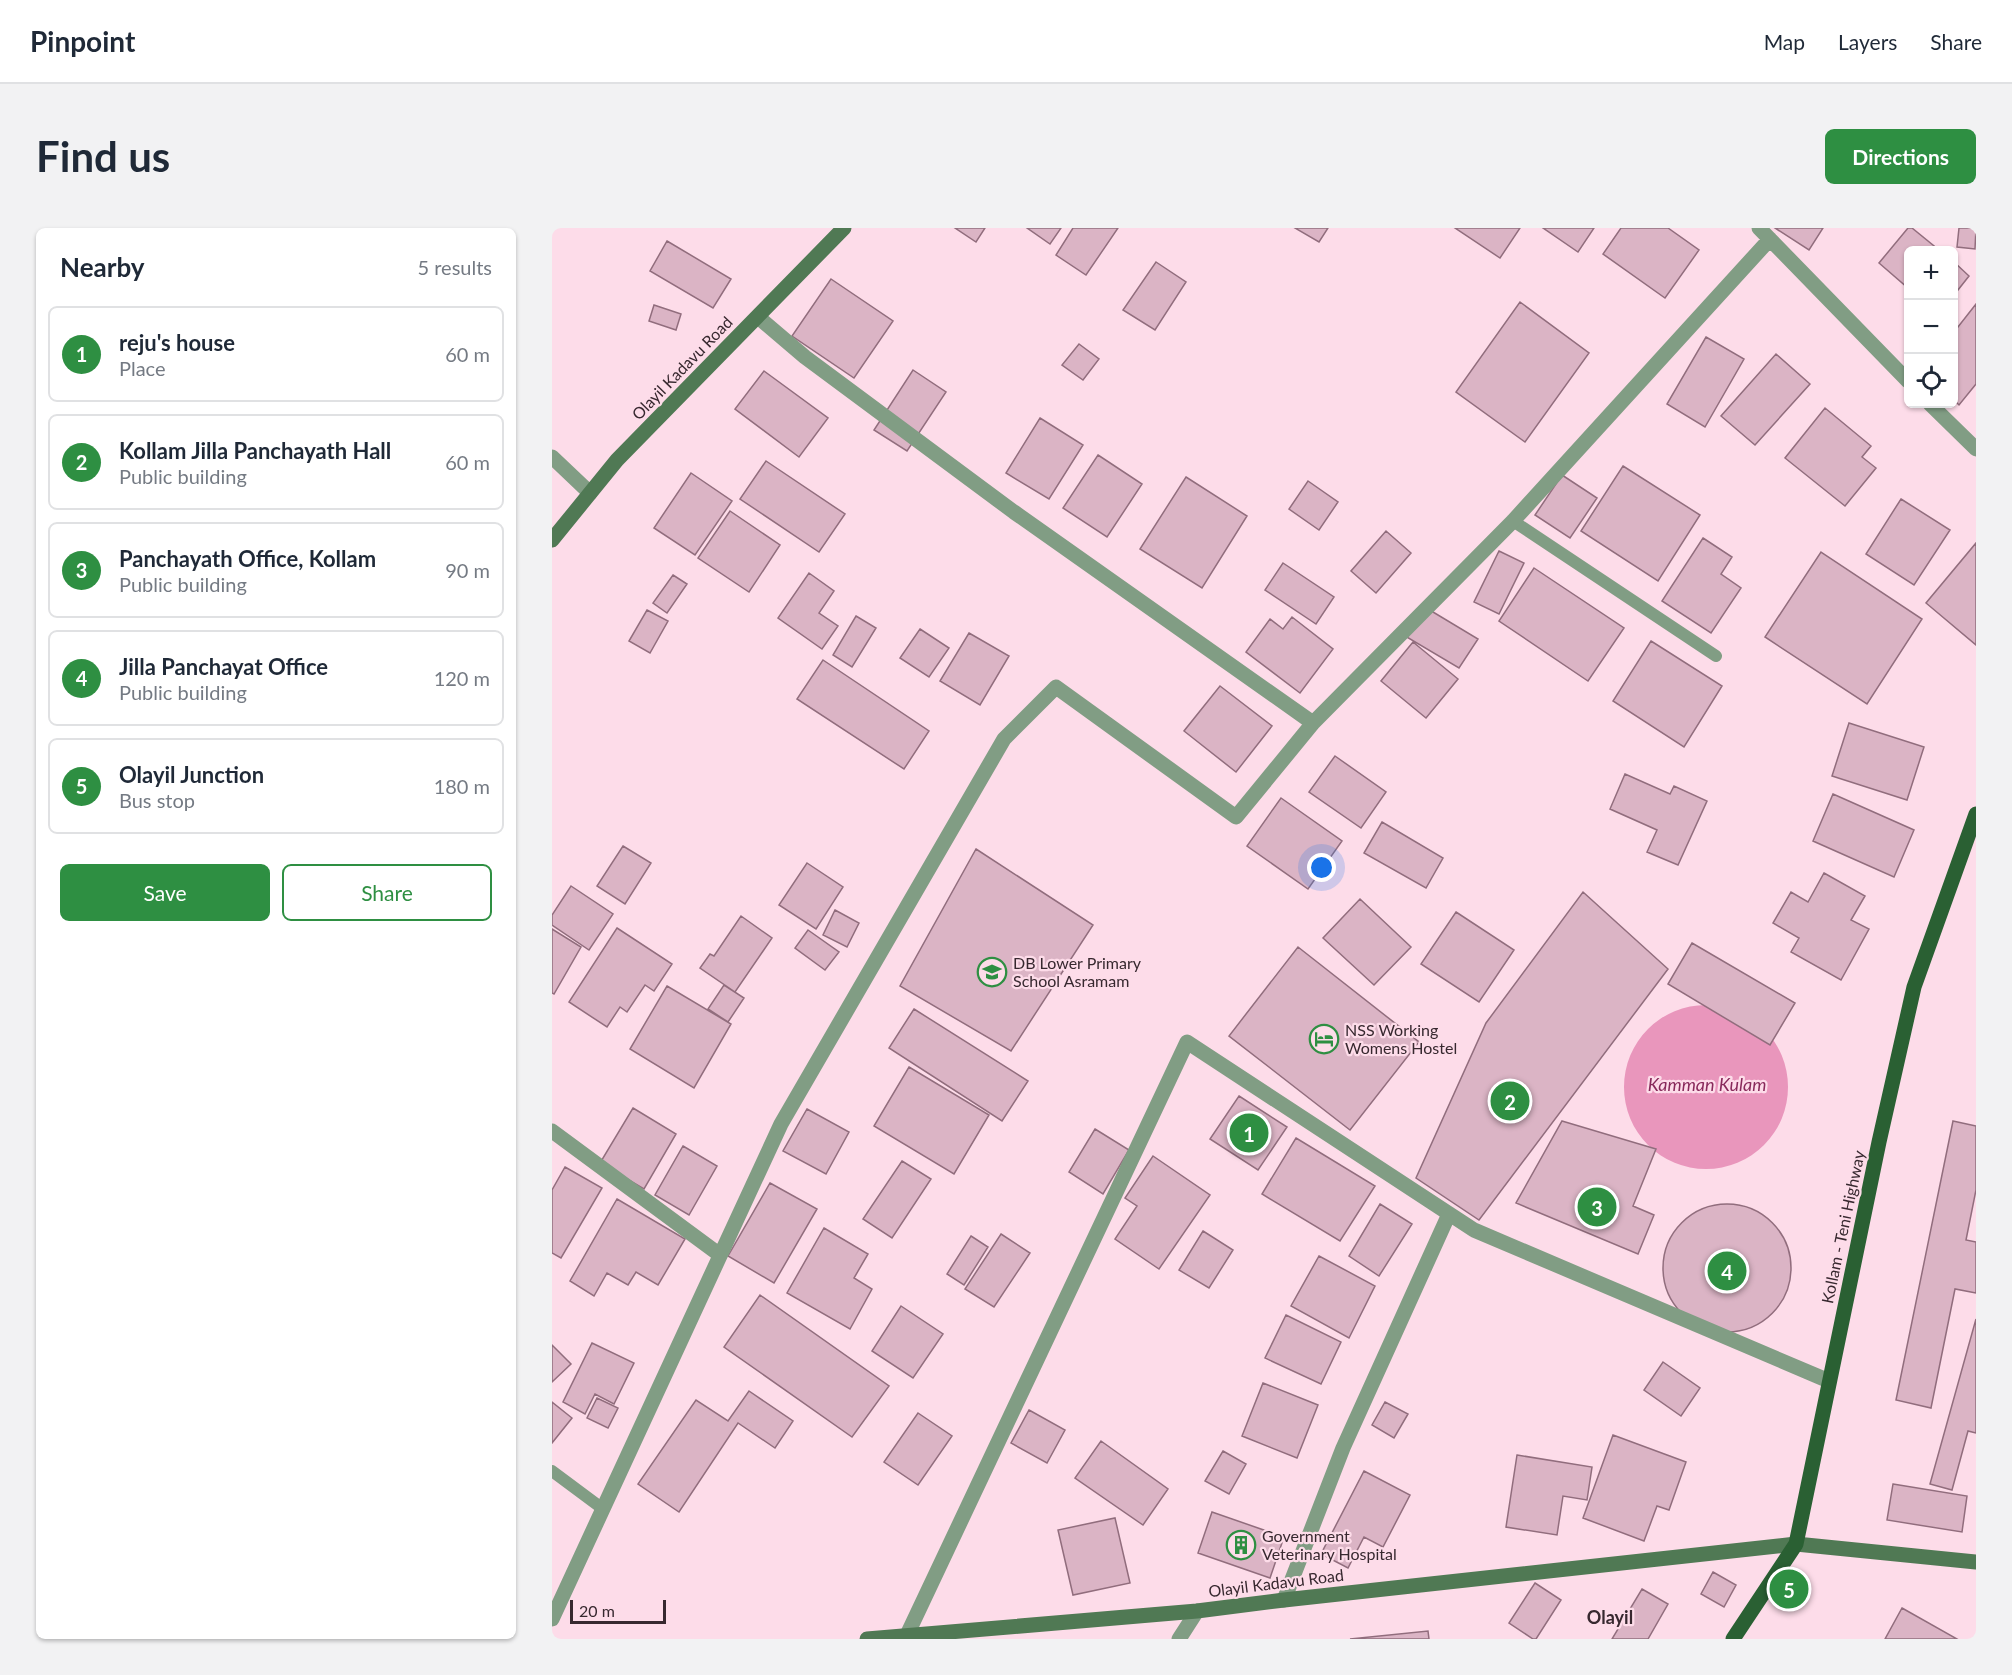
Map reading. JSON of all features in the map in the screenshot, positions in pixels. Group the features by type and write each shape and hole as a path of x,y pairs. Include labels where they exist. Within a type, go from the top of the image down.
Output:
{"main road":[{"name":"Kollam - Teni Highway","path":"1733,1639 1796,1544 1879,1142 1914,987 1976,814"}],"street":[{"name":"Olayil Kadavu Road","path":"552,540 617,460 844,228"},
{"path":"552,1619 781,1124 1004,739 1056,687 1236,817 1313,723 1513,520 1764,233 1904,377"},
{"path":"758,317 805,357 1014,512 1313,723"},
{"path":"1934,408 1976,448"},
{"path":"552,457 590,493"},
{"path":"907,1635 1187,1041 1474,1230 1829,1381"},
{"path":"552,1131 720,1255"},
{"path":"1284,1600 1343,1448 1449,1214"},
{"name":"Olayil Kadavu Road","path":"867,1639 1197,1611 1796,1544 1976,1563"},
{"path":"1179,1639 1197,1611"}],"lane":[{"path":"1513,520 1716,656"},
{"path":"552,1471 603,1509"}],"water":[{"name":"Kamman Kulam","path":"1706,1005 1722,1006 1737,1011 1764,1029 1782,1056 1787,1071 1787,1103 1782,1118 1764,1145 1737,1163 1722,1168 1706,1169 1690,1168 1675,1163 1648,1145 1630,1118 1625,1103 1624,1087 1625,1071 1630,1056 1648,1029 1675,1011 1690,1006"}],"building":[{"path":"955,228 985,228 976,242"},
{"path":"1027,228 1061,228 1050,244"},
{"path":"1073,228 1118,228 1086,275 1056,255"},
{"path":"1295,228 1328,228 1319,242"},
{"path":"1455,228 1520,228 1500,258"},
{"path":"1543,228 1594,228 1578,252"},
{"path":"1621,228 1668,228 1699,250 1665,298 1603,254"},
{"path":"1775,228 1823,228 1809,250"},
{"path":"1908,228 1912,228 1934,246 1904,246 1904,285 1879,263"},
{"path":"1959,228 1976,228 1975,249 1957,246"},
{"path":"667,241 731,279 713,308 650,271"},
{"path":"1156,262 1186,282 1155,330 1123,310"},
{"path":"1958,266 1969,276 1958,290"},
{"path":"831,279 893,321 854,378 792,336"},
{"path":"1520,302 1589,353 1525,442 1456,392"},
{"path":"1976,304 1976,384 1959,405 1958,404 1958,327"},
{"path":"654,305 681,314 676,330 649,321"},
{"path":"1706,337 1744,359 1705,427 1667,404"},
{"path":"1079,344 1099,359 1083,380 1062,365"},
{"path":"1776,354 1810,384 1755,445 1721,416"},
{"path":"913,370 946,392 907,451 874,430"},
{"path":"764,371 828,418 799,457 735,409"},
{"path":"1825,408 1871,446 1862,457 1876,468 1845,506 1785,458"},
{"path":"1040,418 1083,445 1049,499 1006,473"},
{"path":"1098,455 1142,484 1107,537 1063,508"},
{"path":"766,461 845,514 819,552 740,499"},
{"path":"1623,466 1700,515 1658,581 1581,531"},
{"path":"691,473 732,501 695,555 654,528"},
{"path":"1562,475 1597,498 1570,538 1535,515"},
{"path":"1186,477 1247,516 1202,588 1140,549"},
{"path":"1308,481 1338,502 1319,530 1289,509"},
{"path":"1901,499 1950,530 1914,585 1866,554"},
{"path":"730,511 780,545 749,592 698,558"},
{"path":"1386,531 1411,553 1376,593 1351,571"},
{"path":"1703,538 1732,557 1721,574 1741,588 1711,633 1662,601"},
{"path":"1976,543 1976,645 1926,603"},
{"path":"1499,551 1524,563 1499,614 1474,602"},
{"path":"1821,552 1922,619 1867,704 1765,637"},
{"path":"1283,563 1334,597 1316,624 1265,590"},
{"path":"1534,568 1624,628 1588,681 1499,621"},
{"path":"809,573 834,591 819,613 838,626 822,649 778,618"},
{"path":"673,575 687,584 667,613 653,603"},
{"path":"1423,606 1478,639 1459,668 1405,636"},
{"path":"647,610 668,621 650,653 629,641"},
{"path":"856,616 876,628 852,667 833,655"},
{"path":"1292,617 1333,649 1300,693 1246,652 1270,619 1283,629"},
{"path":"920,629 949,648 929,677 900,658"},
{"path":"969,633 1009,656 980,705 940,681"},
{"path":"1651,641 1722,686 1684,747 1613,701"},
{"path":"1413,642 1458,679 1426,718 1381,681"},
{"path":"823,660 929,731 904,769 797,699"},
{"path":"1220,686 1272,726 1236,772 1184,731"},
{"path":"1849,723 1924,747 1907,800 1832,776"},
{"path":"1335,756 1386,792 1361,828 1309,792"},
{"path":"1625,774 1670,794 1674,786 1707,801 1678,865 1647,852 1657,830 1610,809"},
{"path":"1833,794 1914,830 1894,877 1813,841"},
{"path":"1281,798 1342,841 1308,889 1247,846"},
{"path":"1382,822 1443,858 1426,888 1364,853"},
{"path":"623,846 651,863 625,904 597,886"},
{"name":"DB Lower Primary School Asramam","path":"976,849 1093,925 1011,1051 900,986"},
{"path":"807,863 843,887 816,929 779,905"},
{"path":"1824,873 1865,896 1851,920 1869,929 1841,980 1791,952 1799,938 1773,923 1791,892 1808,902"},
{"path":"571,886 613,914 589,950 552,925 552,915"},
{"path":"1583,892 1668,969 1479,1220 1416,1178 1486,1023"},
{"path":"1360,899 1411,947 1374,985 1323,938"},
{"path":"835,910 859,923 847,947 823,935"},
{"path":"1456,912 1514,950 1479,1002 1421,964"},
{"path":"741,916 772,938 735,992 700,968 710,954 714,956"},
{"path":"617,928 672,964 654,991 645,985 627,1012 620,1007 607,1027 569,1002"},
{"path":"552,929 581,947 554,994 552,993"},
{"path":"808,930 839,952 825,970 795,948"},
{"path":"1692,943 1795,1003 1770,1045 1668,984"},
{"name":"NSS Working Womens Hostel","path":"1298,947 1419,1042 1350,1130 1229,1036"},
{"path":"724,985 744,998 728,1022 708,1009"},
{"path":"667,986 731,1024 694,1088 630,1049"},
{"path":"914,1009 1028,1081 1002,1121 889,1048"},
{"path":"909,1067 989,1115 954,1174 874,1126"},
{"path":"1239,1096 1287,1127 1258,1170 1210,1139"},
{"path":"633,1108 676,1134 644,1189 600,1163"},
{"path":"807,1109 849,1132 826,1174 783,1151"},
{"path":"1562,1121 1656,1149 1633,1206 1654,1215 1638,1254 1516,1203"},
{"path":"1953,1121 1976,1126 1976,1190 1966,1240 1976,1242 1976,1293 1955,1289 1931,1408 1896,1400"},
{"path":"1095,1129 1129,1150 1103,1194 1069,1172"},
{"path":"1296,1138 1375,1186 1340,1241 1262,1194"},
{"path":"683,1146 717,1166 689,1215 655,1195"},
{"path":"1153,1156 1210,1195 1159,1269 1115,1239 1137,1206 1125,1198"},
{"path":"902,1161 931,1179 892,1238 863,1219"},
{"path":"565,1167 602,1188 561,1258 552,1253 552,1190"},
{"path":"770,1183 817,1209 774,1283 728,1256"},
{"path":"617,1199 685,1239 658,1285 636,1272 628,1285 607,1273 594,1296 570,1281"},
{"path":"1380,1204 1412,1224 1379,1276 1349,1256"},
{"path":"1727,1204 1752,1209 1772,1223 1786,1243 1791,1268 1786,1293 1772,1313 1752,1327 1727,1332 1702,1327 1682,1313 1668,1293 1663,1268 1668,1243 1682,1223 1702,1209"},
{"path":"824,1228 868,1254 854,1278 872,1289 850,1329 787,1293"},
{"path":"1203,1231 1233,1250 1209,1288 1179,1270"},
{"path":"1001,1234 1030,1253 994,1307 965,1289"},
{"path":"971,1236 988,1247 964,1285 947,1274"},
{"path":"1319,1256 1375,1286 1349,1338 1291,1306"},
{"path":"760,1295 889,1386 852,1437 724,1347"},
{"path":"901,1306 943,1334 913,1378 872,1351"},
{"path":"1286,1315 1341,1342 1321,1384 1265,1358"},
{"path":"1976,1319 1976,1433 1968,1431 1952,1490 1930,1484"},
{"path":"592,1343 634,1363 614,1404 595,1394 585,1414 563,1402"},
{"path":"552,1345 571,1364 552,1382"},
{"path":"1663,1362 1700,1388 1681,1416 1644,1390"},
{"path":"1263,1383 1318,1405 1297,1458 1242,1436"},
{"path":"749,1391 793,1421 775,1448 738,1423 679,1512 638,1484 696,1400 728,1421"},
{"path":"597,1398 618,1408 608,1428 587,1418"},
{"path":"552,1402 572,1418 552,1443"},
{"path":"1385,1402 1408,1414 1394,1438 1372,1425"},
{"path":"1029,1410 1065,1430 1047,1463 1011,1443"},
{"path":"918,1413 952,1436 918,1485 884,1462"},
{"path":"1613,1435 1686,1462 1669,1510 1657,1506 1644,1541 1583,1518"},
{"path":"1101,1441 1168,1489 1143,1525 1075,1478"},
{"path":"1223,1451 1246,1464 1229,1494 1205,1481"},
{"path":"1517,1455 1592,1467 1587,1500 1563,1496 1557,1535 1506,1527"},
{"path":"1364,1471 1410,1495 1383,1547 1364,1537 1348,1568 1321,1554"},
{"path":"1893,1484 1967,1496 1962,1532 1887,1520"},
{"name":"Government Veterinary Hospital","path":"1212,1512 1284,1537 1270,1578 1198,1553"},
{"path":"1115,1518 1130,1583 1073,1595 1058,1530"},
{"path":"1713,1572 1736,1585 1724,1607 1701,1594"},
{"path":"1535,1583 1561,1600 1536,1639 1533,1639 1509,1623"},
{"path":"1642,1589 1668,1604 1648,1639 1612,1639"},
{"path":"1902,1608 1957,1639 1885,1639"},
{"path":"1428,1631 1429,1639 1350,1639"}],"place":[{"name":"DB Lower Primary School Asramam","path":"992,972"},
{"name":"NSS Working Womens Hostel","path":"1324,1039"},
{"name":"Kollam Jilla Panchayath Hall","path":"1510,1101"},
{"name":"reju's house","path":"1249,1133"},
{"name":"Panchayath Office, Kollam","path":"1597,1207"},
{"name":"Jilla Panchayat Office","path":"1727,1271"},
{"name":"Government Veterinary Hospital","path":"1241,1545"},
{"name":"Olayil Junction","path":"1789,1589"}],"district":[{"name":"Olayil","path":"1610,1618"}]}
